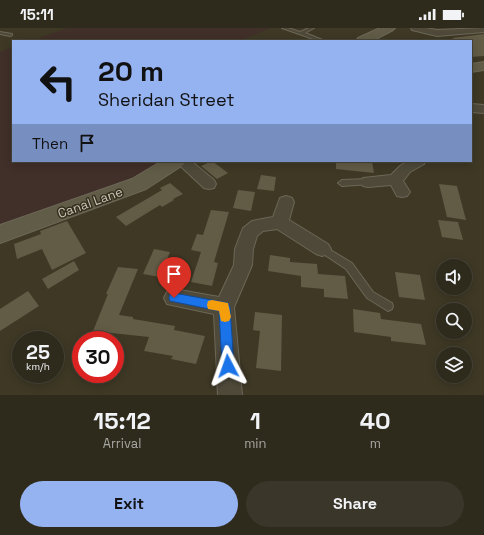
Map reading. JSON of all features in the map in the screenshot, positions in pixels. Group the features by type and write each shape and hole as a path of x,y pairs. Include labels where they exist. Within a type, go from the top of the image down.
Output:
{"street":[{"path":"364,40 389,28"},
{"path":"415,28 437,33 484,30"},
{"path":"472,68 484,66"},
{"path":"472,108 484,109"},
{"name":"Canal Lane","path":"0,234 139,184 174,162"},
{"path":"183,162 209,184"},
{"path":"368,182 398,186 405,169 418,162"},
{"path":"280,222 286,202"},
{"path":"230,395 224,307 243,266 244,249 248,233 258,225 280,222 322,249"},
{"path":"174,298 224,307"}],"lane":[{"path":"284,28 320,40"},
{"path":"300,34 312,28"},
{"path":"0,33 10,35"},
{"path":"342,183 368,182"},
{"path":"322,249 349,266 370,295 388,306"}],"shaded area":[{"path":"68,28 270,28 241,40 34,40"},
{"path":"12,47 12,162 174,162 0,234 0,52"}],"building":[{"path":"484,34 484,56 472,57 472,40 455,40 452,38"},
{"path":"213,162 228,173 217,179 201,166"},
{"path":"336,162 372,162 374,173 336,169"},
{"path":"261,175 276,177 274,191 257,189"},
{"path":"170,183 183,194 162,207 160,205 126,226 116,217 162,190 160,188"},
{"path":"439,184 457,186 466,220 447,217"},
{"path":"238,190 255,192 251,211 233,208"},
{"path":"211,210 229,212 214,262 218,263 212,286 191,282 201,252 191,250 197,234 203,235"},
{"path":"438,220 458,222 463,240 442,237"},
{"path":"67,221 86,253 52,270 42,249 17,259 14,244 41,234 40,231"},
{"path":"154,249 170,252 160,277 143,274"},
{"path":"270,255 290,258 290,262 317,264 318,274 345,276 348,299 324,297 324,289 301,287 301,276 268,271"},
{"path":"74,261 79,270 48,289 42,279"},
{"path":"118,267 138,269 119,315 133,317 133,319 175,326 174,330 205,336 196,364 171,359 173,356 144,351 149,337 124,334 124,331 93,331 108,294 106,294"},
{"path":"395,272 420,275 425,300 399,297"},
{"path":"28,291 39,306 0,331 0,309"},
{"path":"353,309 380,313 381,319 421,324 426,345 391,341 391,337 354,332"},
{"path":"255,312 282,315 281,371 256,368 260,331 253,330"}],"slow traffic":[{"path":"212,305 224,307 225,317"}],"route":[{"path":"174,298 224,307 228,366"}]}
